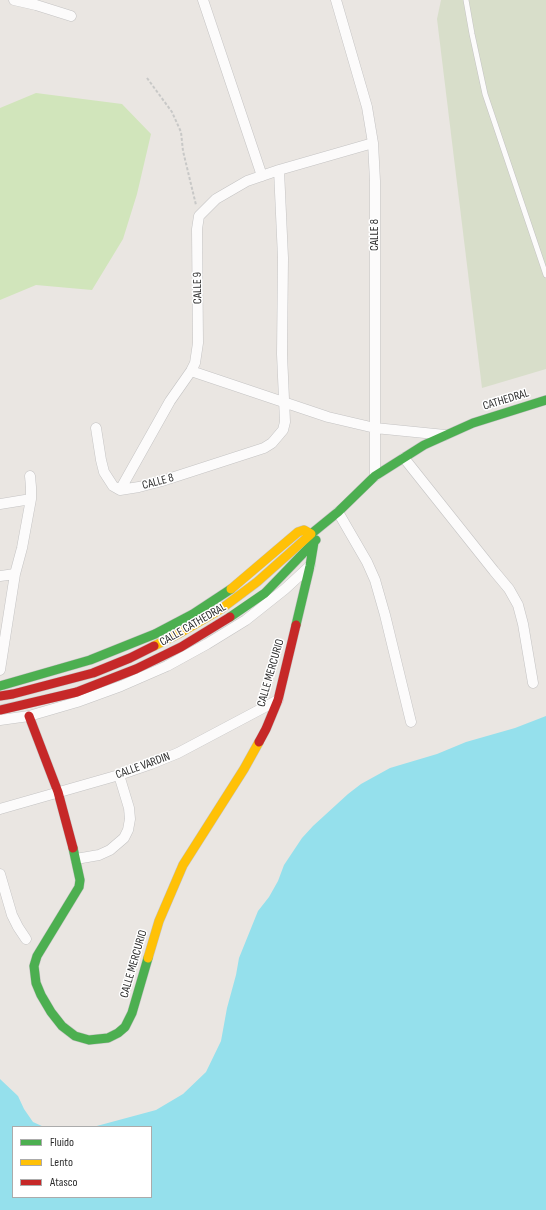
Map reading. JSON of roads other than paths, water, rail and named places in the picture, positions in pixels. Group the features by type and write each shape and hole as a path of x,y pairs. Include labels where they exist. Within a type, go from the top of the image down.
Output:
{"street":[{"path":"14,0 36,4 70,16"},
{"path":"203,0 262,176 373,143"},
{"name":"CALLE 8","path":"336,0 367,106 373,143 375,182 375,476"},
{"name":"CALLE 8","path":"120,490 162,481 264,448 272,443 283,430 285,422 285,403 282,354 283,258 279,170"},
{"name":"CALLE 9","path":"120,490 170,400 191,372 195,363 198,343 197,229 199,216 216,199 247,181 262,176"},
{"path":"191,372 285,403 375,428 445,435"},
{"name":"CATHEDRAL","path":"473,423 546,400"},
{"name":"CALLE CATHEDRAL","path":"0,710 77,692 101,684 181,647 217,626 265,593 329,520 375,476 424,445 473,423"},
{"path":"96,428 100,460 104,472 113,486 120,490"},
{"path":"404,458 494,570 518,605 523,624 533,683"},
{"path":"0,670 15,574 22,548 31,498 30,476"},
{"path":"0,504 31,498"},
{"path":"338,512 367,562 375,580 386,615 411,722"},
{"path":"0,686 90,660 155,634 193,614 234,588 298,532 304,530 313,538"},
{"name":"CALLE CATHEDRAL","path":"0,696 46,686 93,673 130,658 178,634 220,609 313,538"},
{"name":"CALLE MERCURIO","path":"29,716 58,792 80,872 79,887 37,956 34,966 36,983 51,1012 62,1026 75,1036 89,1040 108,1038 125,1026 132,1013 159,921 183,865 244,769 266,729 278,700 310,566 313,538"},
{"path":"0,720 29,716 85,699 167,666 246,620 285,589 310,566"},
{"path":"0,576 15,574"},
{"name":"CALLE VARDIN","path":"0,809 119,775 151,764 178,753 278,700"},
{"path":"76,859 99,855 110,850 124,838 128,830 130,819 129,808 119,775"},
{"path":"0,874 12,915 18,928 26,939"}],"lane":[{"path":"466,0 485,94 546,275"}],"water":[{"path":"546,716 546,1210 0,1210 0,1079 18,1096 24,1109 33,1122 42,1126 12,1126 12,1198 152,1198 152,1126 97,1126 156,1110 183,1094 206,1072 221,1041 239,958 258,911 269,897 278,881 284,865 302,838 348,794 361,784 390,768 437,754 466,742 515,728"}]}
